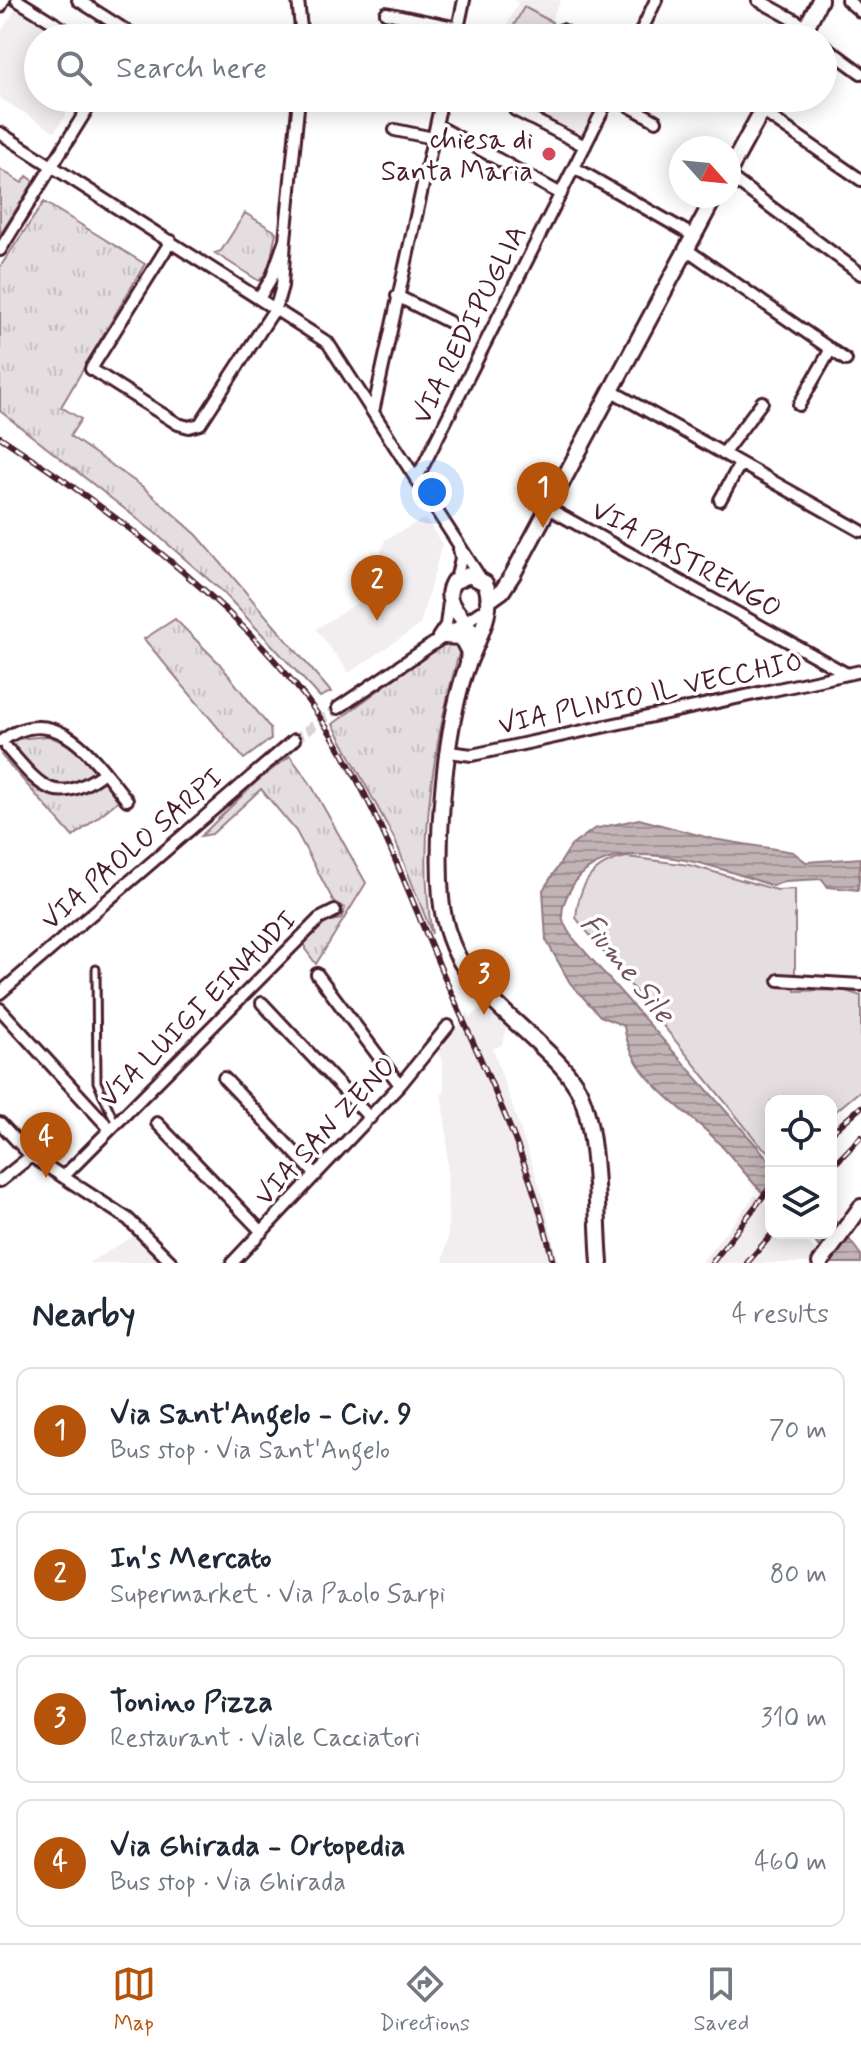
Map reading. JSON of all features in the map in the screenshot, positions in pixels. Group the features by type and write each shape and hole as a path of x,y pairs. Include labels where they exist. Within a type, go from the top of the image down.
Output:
{"street":[{"path":"0,7 4,0"},
{"path":"17,0 56,24"},
{"path":"78,0 116,24"},
{"path":"298,0 301,24"},
{"path":"459,24 464,0"},
{"path":"645,24 656,0"},
{"path":"758,0 792,24"},
{"path":"811,24 820,0"},
{"path":"847,0 861,12"},
{"path":"386,13 425,24"},
{"path":"837,55 861,73"},
{"path":"0,250 86,112"},
{"path":"171,241 91,369 178,424 194,426 208,416 276,307 282,286 298,112"},
{"path":"373,412 439,112"},
{"path":"519,112 585,146"},
{"name":"VIA REDIPUGLIA","path":"416,480 604,112"},
{"name":"VIA REDIPUGLIA","path":"639,112 656,121"},
{"path":"741,151 761,112"},
{"path":"774,112 861,180"},
{"path":"436,125 561,194"},
{"path":"395,130 433,138"},
{"path":"0,133 321,336 337,354 488,591 485,618 459,693 449,752 441,831 443,913 464,972 562,1066 582,1098 590,1136 600,1263"},
{"path":"575,168 690,243 846,360"},
{"path":"741,183 861,274"},
{"path":"338,708 466,621 507,584 709,208"},
{"path":"260,297 272,277 285,240"},
{"path":"397,296 449,322"},
{"path":"799,405 831,349"},
{"path":"610,390 861,531"},
{"path":"723,454 762,402"},
{"path":"720,500 740,464"},
{"name":"VIA PASTRENGO","path":"546,507 847,674"},
{"path":"439,639 452,606 449,591 456,580 461,558 459,547"},
{"path":"456,580 469,575 482,580 502,575 523,550"},
{"path":"452,606 469,616 485,605"},
{"path":"452,606 466,621 472,638 469,658"},
{"path":"439,639 461,637 469,658"},
{"name":"VIA PLINIO IL VECCHIO","path":"449,752 472,755 861,671"},
{"path":"99,776 73,791 45,788 4,745 33,728 65,734 83,747 127,800"},
{"name":"VIA PAOLO SARPI","path":"0,993 294,740"},
{"name":"VIA LUIGI EINAUDI","path":"63,1177 319,919 335,911"},
{"path":"317,974 400,1085"},
{"path":"779,980 861,985"},
{"path":"262,1003 370,1118"},
{"path":"0,1009 113,1127"},
{"name":"VIA SAN ZENO","path":"232,1263 370,1118 448,1026"},
{"path":"224,1078 316,1175"},
{"path":"0,1123 31,1156 113,1206 172,1263"},
{"path":"157,1123 262,1232"},
{"path":"0,1181 31,1156"},
{"path":"820,1263 861,1207"}],"lane":[{"path":"96,969 97,1082 113,1127"}],"shaded area":[{"path":"513,0 561,0 551,20 559,24 507,24 518,3"},
{"path":"17,7 44,24 24,24 24,112 67,112 55,132 0,98 0,33"},
{"path":"526,112 594,112 581,139"},
{"path":"425,518 442,544 420,625 349,673 316,629 368,596 385,540"},
{"path":"639,819 713,839 793,852 806,862 861,858 858,890 828,887 822,879 785,881 773,886 693,862 663,856 634,855 607,860 585,871 569,892 564,905 563,920 572,937 765,1155 765,1195 712,1136 646,1075 628,1044 624,1026 600,1016 570,983 546,940 543,890 571,846 594,829"},
{"path":"482,1008 507,1026 502,1045 493,1049 543,1196 558,1263 443,1263 448,1235 447,1135 441,1094 445,1093 438,1053 469,1011 470,1017"},
{"path":"755,1195 765,1204 765,1239 804,1239 817,1251 808,1263 701,1263"},
{"path":"837,1223 861,1255 861,1263 830,1263 813,1239 837,1239"},
{"path":"134,1236 160,1263 88,1263"}],"green space":[{"path":"524,7 552,22 551,24 515,24"},
{"path":"0,169 22,183 27,176 34,181 0,235"},
{"path":"44,202 145,264 61,407 81,419 70,436 143,487 197,535 331,692 320,697 224,593 154,532 0,411 0,267"},
{"path":"245,213 276,232 269,268 259,281 215,253 221,251"},
{"path":"175,619 219,663 270,728 271,739 244,759 144,639"},
{"path":"438,646 457,646 459,653 442,721 427,828 426,864 432,934 395,840 333,724"},
{"path":"48,736 75,747 119,800 73,837 1,755 16,739"},
{"path":"290,756 310,783 366,883 316,964 305,949 305,943 325,922 341,919 345,908 334,902 296,831 261,789 212,834 201,836 257,781"},
{"path":"627,857 689,865 777,890 795,889 795,991 843,990 861,996 861,1090 837,1110 837,1095 765,1095 765,1149 759,1144 576,918 584,885 596,870"}],"tunnel":[{"path":"294,740 338,708"}],"railway":[{"path":"0,437 138,535 227,611 303,695 334,739 384,834 510,1128 535,1194 553,1263"},
{"path":"837,1128 861,1107"},
{"path":"832,1167 861,1137"},
{"path":"712,1263 765,1194"},
{"path":"747,1263 768,1239"}],"place":[{"name":"chiesa di Santa Maria","path":"549,154"},
{"name":"Via Sant'Angelo - Civ. 9","path":"543,528"},
{"name":"In's Mercato","path":"377,621"},
{"name":"Tonino Pizza","path":"484,1015"},
{"name":"Via Ghirada - Ortopedia","path":"46,1178"}],"water label":[{"name":"Fiume Sile","path":"628,968"}]}
